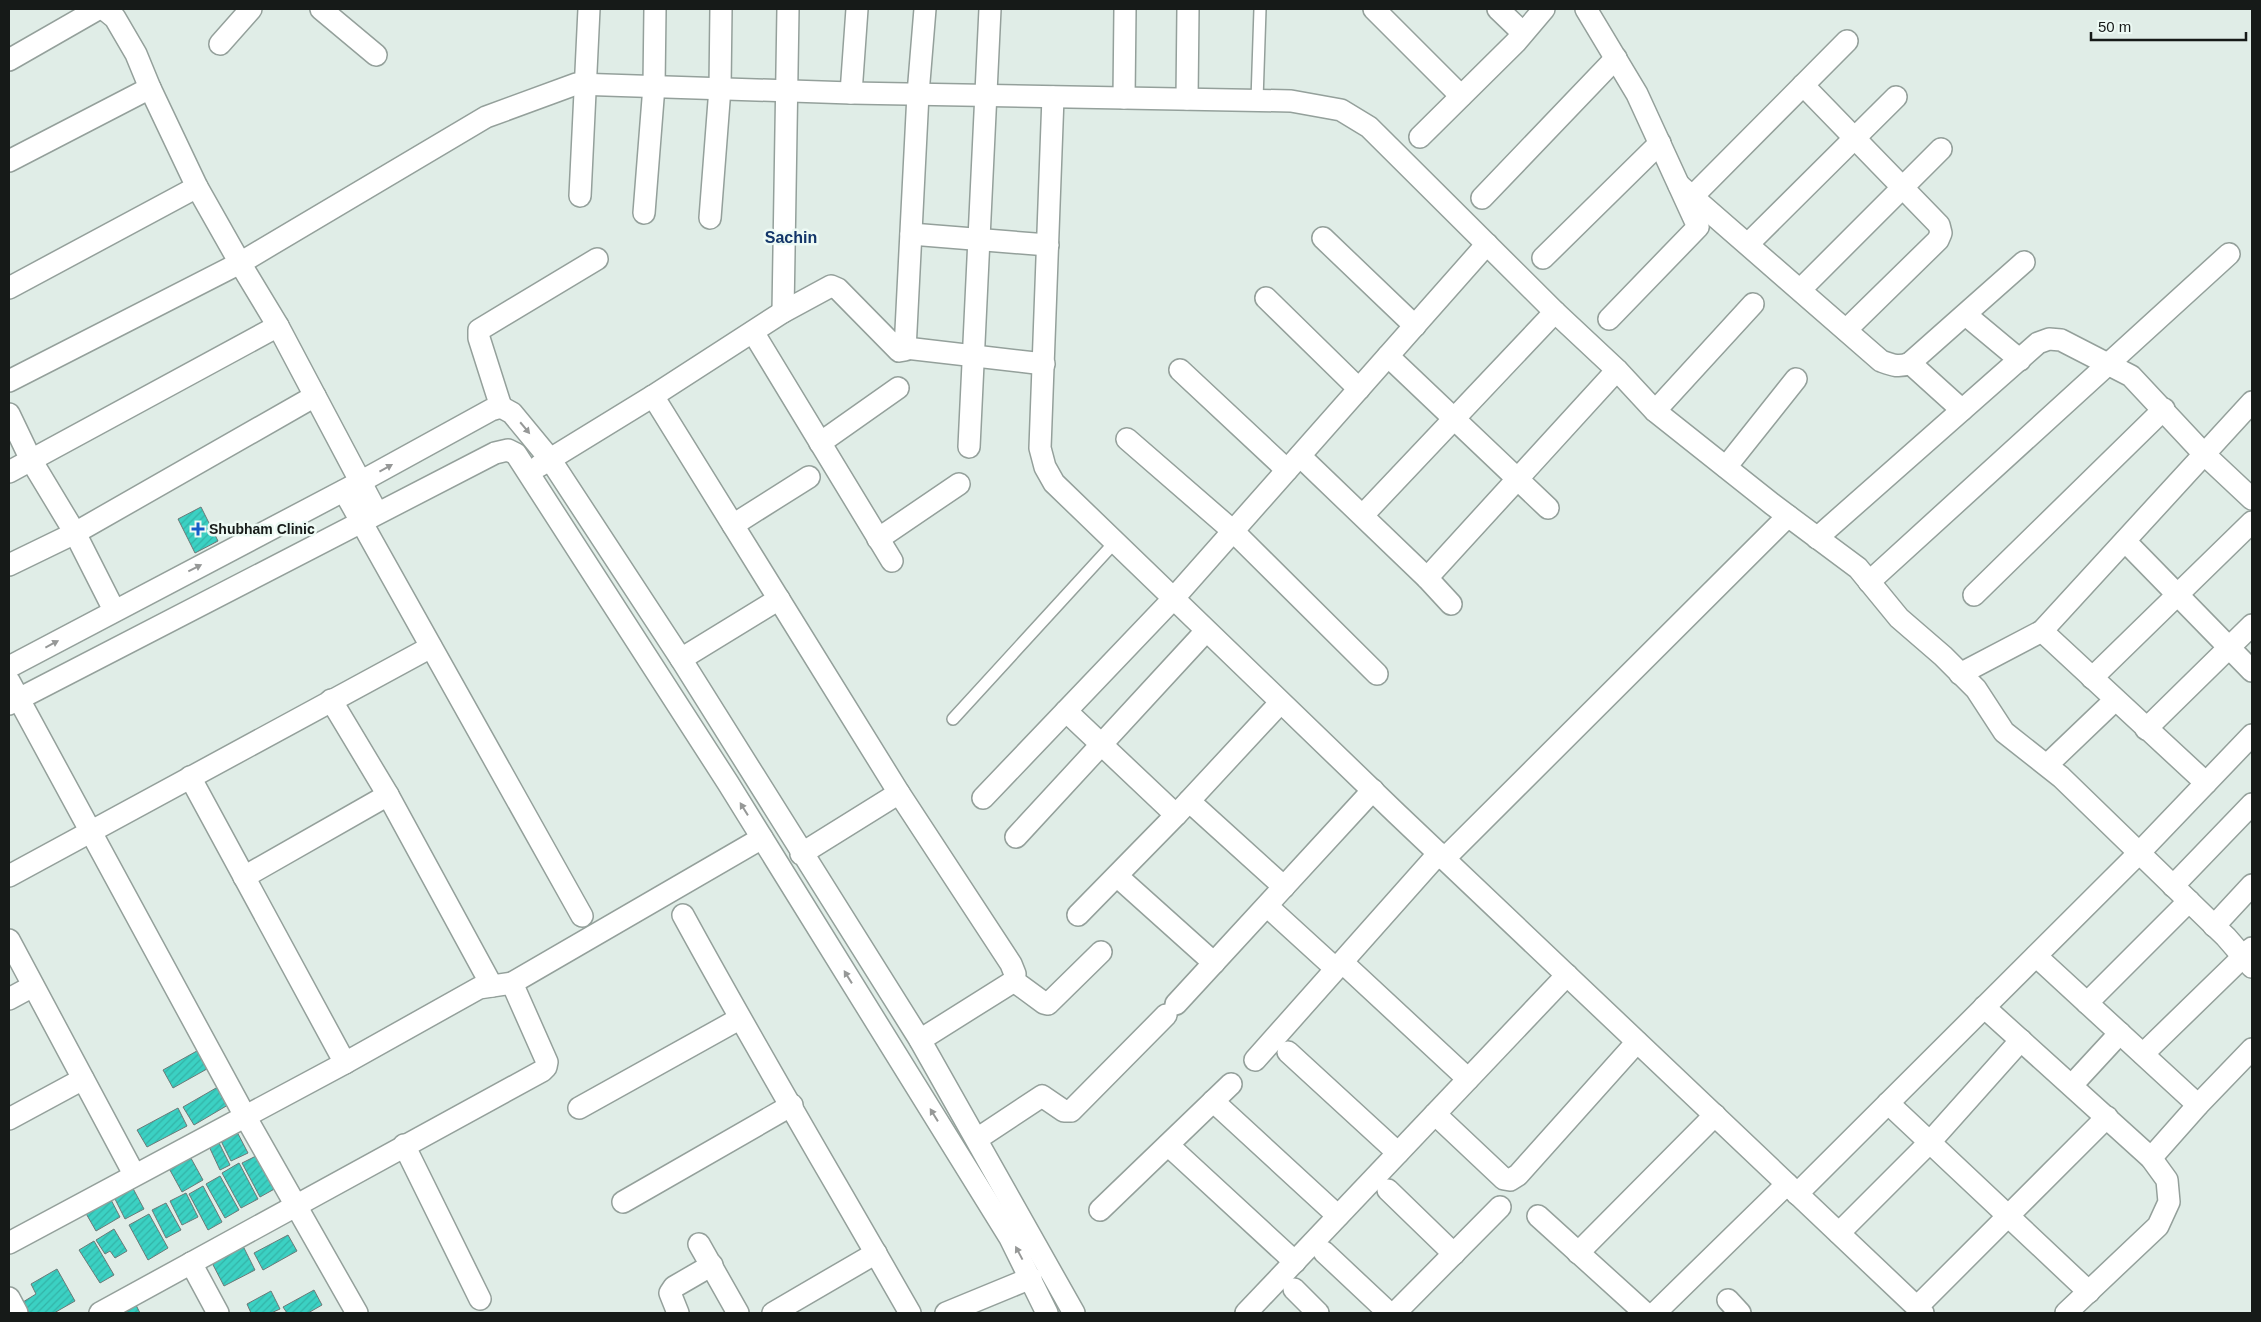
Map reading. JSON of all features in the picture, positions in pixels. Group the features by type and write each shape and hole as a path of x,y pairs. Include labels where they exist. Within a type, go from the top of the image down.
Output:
{"street":[{"path":"220,44 252,9"},
{"path":"321,9 376,55"},
{"path":"580,196 589,9"},
{"path":"644,213 654,86 656,9"},
{"path":"710,218 720,88 721,9"},
{"path":"783,312 785,90 788,9"},
{"path":"851,93 857,9"},
{"path":"528,472 653,396 783,312 831,286 838,289 899,352 906,348 918,94 925,9"},
{"path":"969,447 990,9"},
{"path":"1124,98 1125,9"},
{"path":"1187,99 1188,9"},
{"path":"1374,9 1461,96"},
{"path":"1498,9 1523,34"},
{"path":"1420,137 1523,34 1544,9"},
{"path":"1586,9 1638,94 1660,143 1686,191 1698,227 1609,320"},
{"path":"9,60 110,11 136,54 197,187 278,326 315,396 352,486 369,517 431,647 582,916"},
{"path":"1686,191 1803,85 1847,41"},
{"path":"1482,198 1616,58"},
{"path":"9,381 240,263 486,117 565,88 586,84 851,93 1257,100 1290,101 1341,110 1369,127 1555,312 1617,370 1655,411 1788,516 1858,568 1899,618 1943,656 1976,689 2004,732 2062,777 2214,926 2249,957 2143,1054"},
{"path":"1803,85 1939,225 1941,233 1938,240 1846,330"},
{"path":"9,161 150,88"},
{"path":"1053,96 1040,448 1045,467 1054,483 1173,600 1920,1310 2008,1217 2107,1117"},
{"path":"1748,244 1896,97"},
{"path":"1544,258 1660,143"},
{"path":"1801,289 1941,149"},
{"path":"9,288 197,187"},
{"path":"1686,191 1801,289 1881,361 1893,366 1903,366 1910,363 2024,262"},
{"path":"911,234 1048,245"},
{"path":"1322,238 1415,326"},
{"path":"983,798 1173,600 1487,244"},
{"path":"1869,582 2229,254"},
{"path":"597,259 479,330 501,407 512,413 550,459 680,659 801,854 920,1040 1074,1313"},
{"path":"1266,298 1359,388"},
{"path":"1655,411 1752,304"},
{"path":"1363,515 1555,312"},
{"path":"1966,315 2020,360"},
{"path":"9,472 278,326"},
{"path":"753,332 892,561"},
{"path":"1817,538 2038,343 2049,339 2061,340 2131,376 2164,409 2204,454 2252,499"},
{"path":"906,348 1044,364"},
{"path":"1388,356 1548,508"},
{"path":"1910,363 1962,410"},
{"path":"1180,370 1294,463 1363,515 1427,578 1450,604"},
{"path":"1427,578 1517,477 1617,370"},
{"path":"1726,467 1796,379"},
{"path":"820,443 898,388"},
{"path":"9,566 75,533 315,396"},
{"path":"653,396 900,793 1011,964 1015,974 1014,981 920,1040"},
{"path":"1960,674 2042,631 2252,402"},
{"path":"9,667 492,410 501,407"},
{"path":"1974,595 2164,409"},
{"path":"9,414 31,460 75,533 114,610"},
{"path":"1127,439 1233,531 1377,674"},
{"path":"357,1313 245,1116 90,831 12,695 495,453 508,450 516,454 528,472 762,838 1010,1238 1047,1313"},
{"path":"733,525 809,477"},
{"path":"878,539 959,484"},
{"path":"1254,1060 1339,965 1442,856 1788,516"},
{"path":"2092,678 2252,522"},
{"path":"2124,541 2252,671"},
{"path":"680,659 779,600"},
{"path":"2146,729 2252,624"},
{"path":"1016,838 1206,631"},
{"path":"2042,631 2206,783"},
{"path":"9,876 431,647"},
{"path":"100,1313 542,1071 546,1067 547,1062 502,985 331,700"},
{"path":"2047,765 2115,700"},
{"path":"1078,915 1280,703"},
{"path":"1066,710 1101,744 1284,887"},
{"path":"1655,1313 1888,1103 2139,853 2252,735"},
{"path":"190,777 345,1063"},
{"path":"977,1139 1042,1096 1064,1110 1070,1112 1075,1108 1171,1010 1373,790"},
{"path":"801,854 900,793"},
{"path":"244,877 388,795"},
{"path":"2173,886 2252,804"},
{"path":"9,1243 134,1174 345,1063 479,988 502,985 762,838"},
{"path":"1117,876 1214,963"},
{"path":"2214,926 2252,885"},
{"path":"2087,1003 2189,901"},
{"path":"1267,906 1339,965 1468,1080"},
{"path":"683,915 739,1019 792,1105 910,1313"},
{"path":"9,940 134,1174"},
{"path":"1014,981 1048,1004 1101,952"},
{"path":"2036,956 2198,1105"},
{"path":"1246,1313 1567,975"},
{"path":"9,999 34,986"},
{"path":"1984,1007 2151,1158 2167,1180 2170,1202 2158,1226 2066,1313"},
{"path":"579,1108 739,1019"},
{"path":"2072,1085 2120,1033"},
{"path":"1839,1233 1930,1142 2021,1040"},
{"path":"1435,1114 1504,1179 1510,1180 1518,1175 1637,1042"},
{"path":"2151,1158 2198,1105 2252,1050"},
{"path":"1288,1052 1398,1153"},
{"path":"9,1119 84,1079"},
{"path":"1100,1210 1230,1084"},
{"path":"1213,1101 1338,1216"},
{"path":"1888,1103 2089,1292"},
{"path":"623,1202 792,1105"},
{"path":"1578,1253 1714,1115"},
{"path":"404,1145 480,1298"},
{"path":"1168,1145 1295,1262"},
{"path":"1388,1190 1454,1254"},
{"path":"1396,1313 1500,1207"},
{"path":"1538,1216 1645,1313"},
{"path":"699,1244 738,1313"},
{"path":"1324,1252 1390,1313"},
{"path":"773,1313 876,1253"},
{"path":"191,1263 218,1313"},
{"path":"678,1313 670,1293 674,1287 712,1265"},
{"path":"946,1313 1031,1278"},
{"path":"1294,1289 1318,1313"},
{"path":"9,1298 17,1313"}],"lane":[{"path":"1257,100 1260,9"},
{"path":"952,719 1116,542"}],"building":[{"path":"201,507 218,541 195,553 178,519"},
{"path":"204,1047 214,1065 173,1088 163,1070"},
{"path":"223,1084 233,1102 194,1125 183,1107"},
{"path":"178,1108 187,1126 147,1147 137,1130"},
{"path":"235,1128 248,1153 231,1161 219,1137"},
{"path":"215,1135 230,1165 220,1170 206,1140"},
{"path":"187,1151 203,1180 182,1192 166,1163"},
{"path":"260,1154 278,1187 260,1197 242,1163"},
{"path":"239,1163 258,1199 241,1208 222,1173"},
{"path":"220,1176 239,1210 225,1218 206,1184"},
{"path":"129,1181 144,1209 125,1219 111,1191"},
{"path":"203,1186 222,1222 208,1230 189,1194"},
{"path":"186,1193 198,1217 182,1225 170,1201"},
{"path":"109,1196 120,1217 96,1231 84,1210"},
{"path":"166,1203 181,1230 166,1238 152,1210"},
{"path":"149,1214 168,1248 148,1260 129,1225"},
{"path":"114,1229 127,1251 115,1258 110,1251 105,1254 96,1240"},
{"path":"288,1235 297,1251 263,1270 254,1253"},
{"path":"94,1241 114,1275 100,1283 79,1250"},
{"path":"241,1242 255,1270 224,1286 210,1259"},
{"path":"57,1269 75,1301 54,1313 29,1313 23,1302 36,1294 31,1284"},
{"path":"314,1290 322,1305 308,1313 287,1313 283,1307"},
{"path":"271,1291 280,1309 271,1313 251,1313 247,1304"},
{"path":"135,1303 140,1313 116,1313"}],"place":[{"name":"Shubham Clinic","path":"198,529"}],"district":[{"name":"Sachin","path":"791,237"}]}
